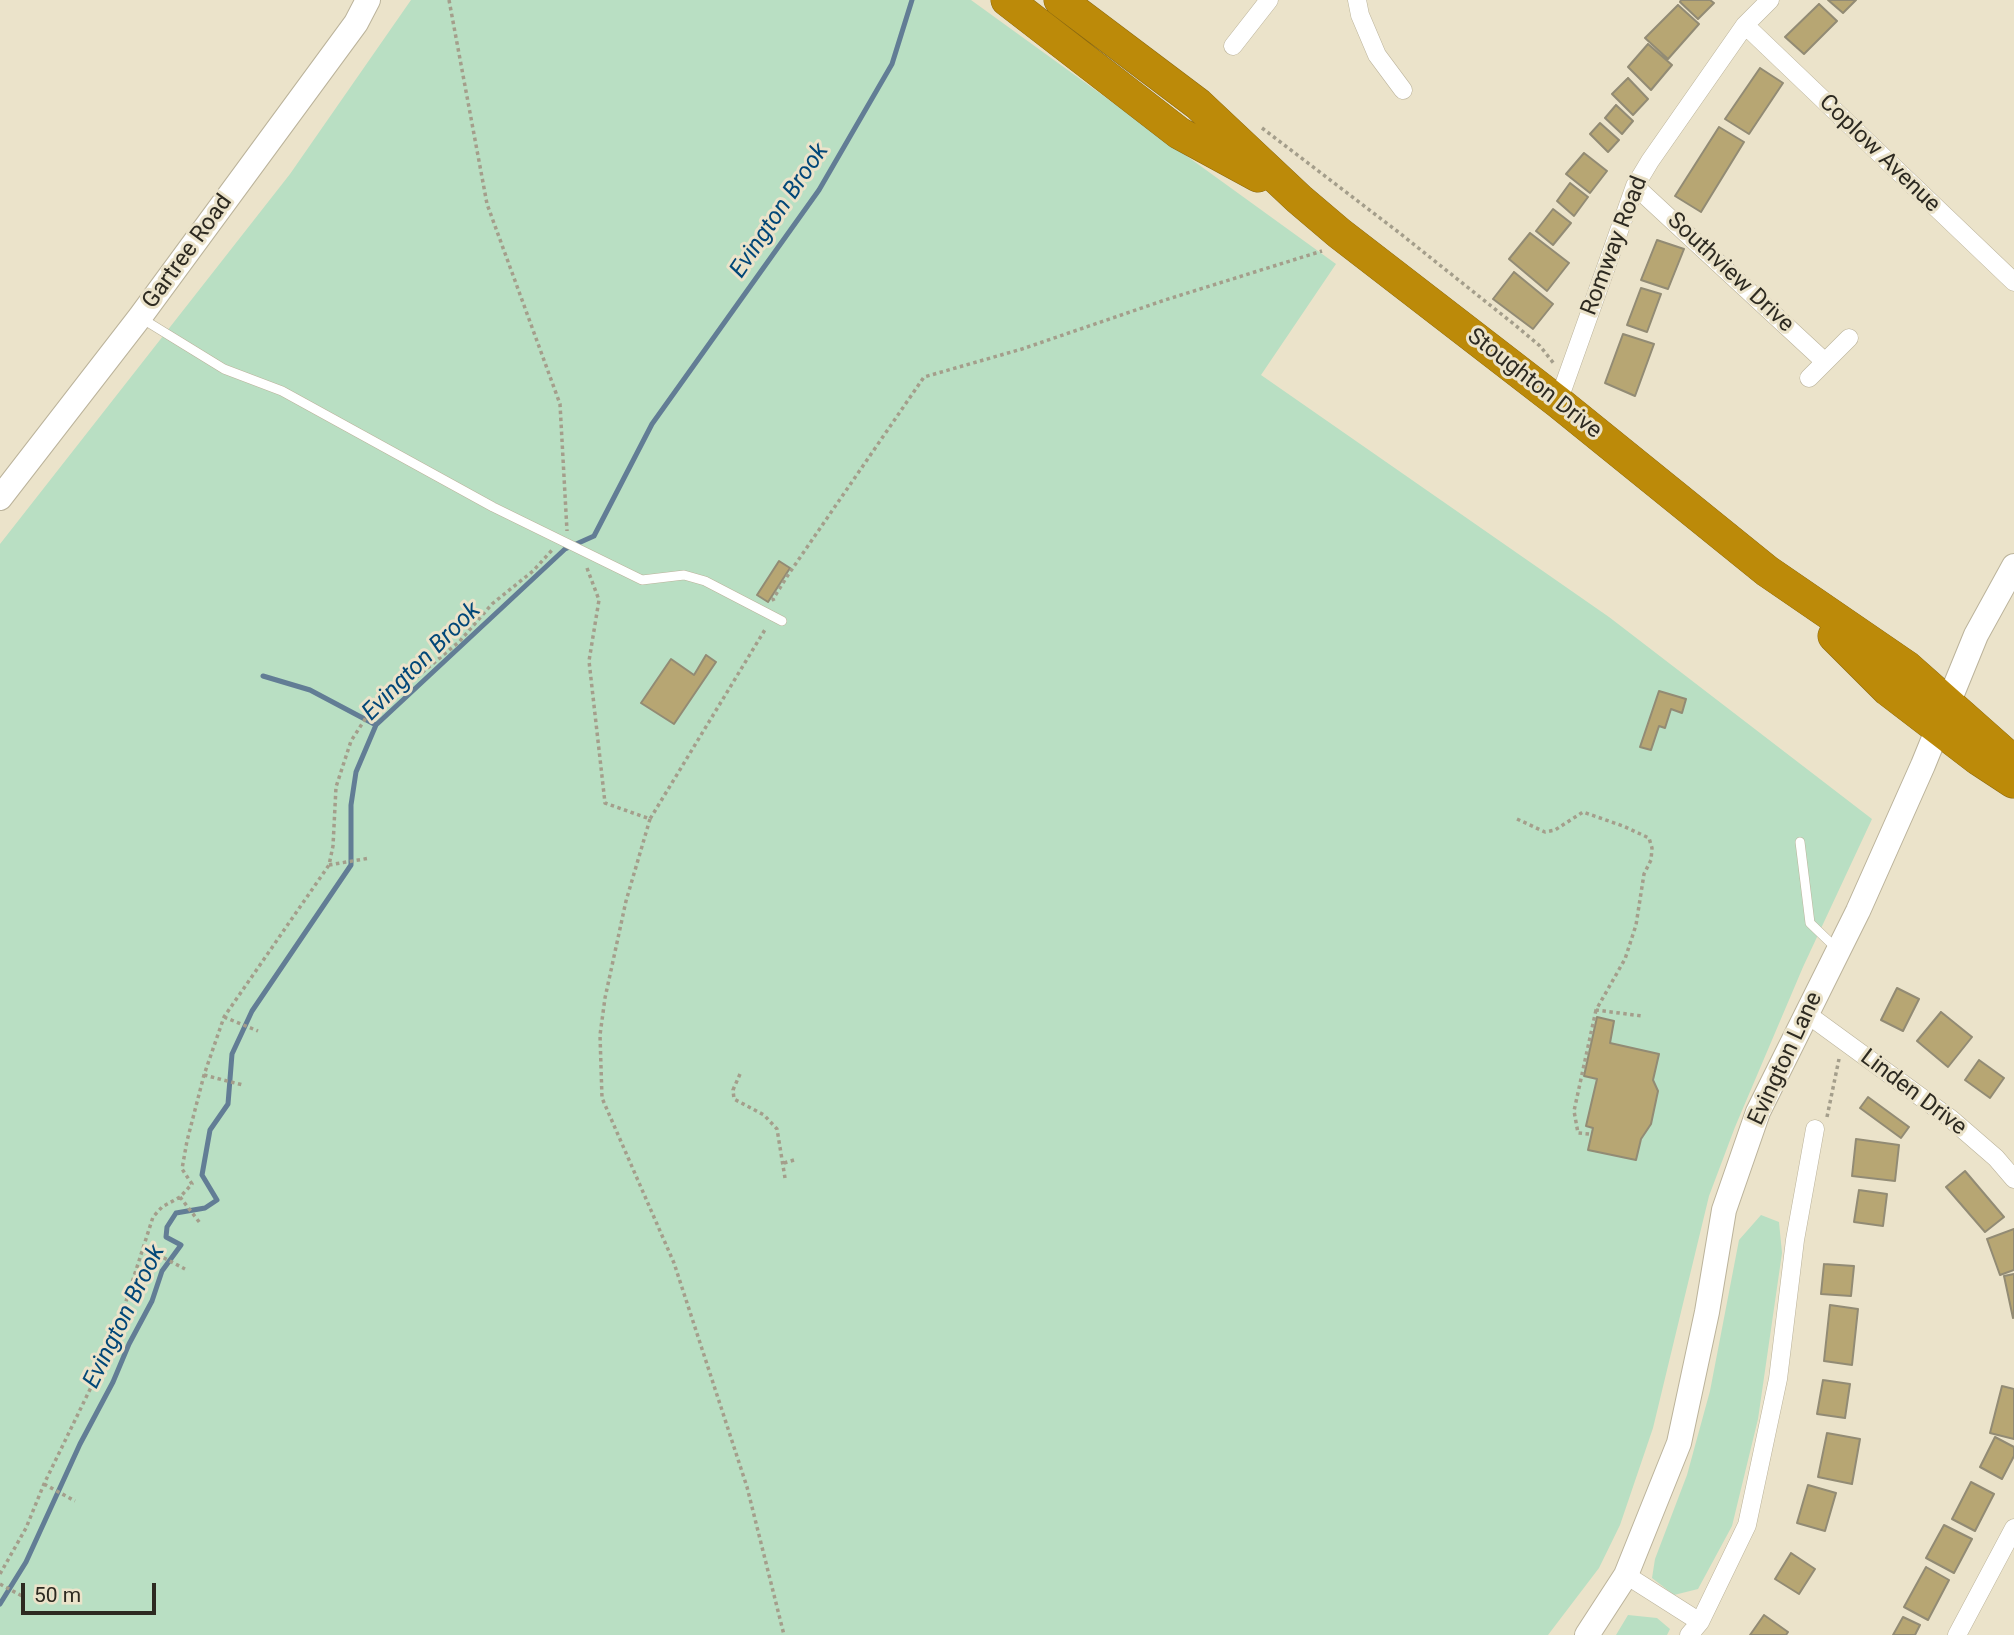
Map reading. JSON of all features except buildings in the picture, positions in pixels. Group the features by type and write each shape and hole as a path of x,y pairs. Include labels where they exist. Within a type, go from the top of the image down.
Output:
{"highway":[{"name":"Stoughton Drive","path":"1006,0 1179,133 1299,199"},
{"name":"Stoughton Drive","path":"1060,0 1198,104 1299,199 1351,242 1562,390 1768,571 1888,690 1943,716"},
{"path":"1943,716 2014,762"},
{"path":"1943,716 2014,783"}],"main road":[{"name":"Gartree Road","path":"0,498 139,317 356,23 368,0"},
{"name":"Evington Lane","path":"1587,1635 1626,1575 1679,1443 1705,1324 1724,1210 1758,1112 1858,911 1976,635 2014,566"}],"street":[{"path":"1233,46 1269,0"},
{"path":"1357,0 1360,15 1377,55 1403,90"},
{"name":"Romway Road","path":"1562,390 1635,186 1745,25 1770,0"},
{"name":"Coplow Avenue","path":"1745,25 2014,282"},
{"name":"Southview Drive","path":"1635,186 1824,361"},
{"path":"1809,377 1849,338"},
{"name":"Linden Drive","path":"1807,1014 1951,1119 1996,1158 2014,1179"},
{"path":"1626,1575 1694,1629 1747,1525 1778,1379 1795,1240 1815,1129"},
{"path":"1957,1635 2014,1528"}],"lane":[{"path":"139,317 224,369 282,391 493,507 642,580 684,575 705,581 782,621"},
{"path":"1800,842 1810,923 1838,949"}],"path":[{"path":"0,1574 26,1528 44,1483 113,1342 153,1217 162,1206 180,1197 192,1184 182,1169 204,1075 224,1017 329,865 336,787 351,741 369,713 459,642 492,604 565,541 560,404 487,204 449,0"},
{"path":"1261,127 1397,231 1540,346 1562,390"},
{"path":"784,1635 747,1487 674,1263 602,1098 600,1035 605,998 626,901 650,819 766,628 782,621 773,599 924,377 1022,349 1164,300 1351,242"},
{"path":"580,550 598,600 589,661 605,803 650,819"},
{"path":"1517,819 1545,832 1555,830 1583,812 1649,838 1652,848 1651,860 1644,874 1636,925 1625,959 1596,1010 1574,1111 1578,1133 1589,1134"},
{"path":"329,865 370,858"},
{"path":"1596,1010 1642,1016"},
{"path":"224,1017 258,1031"},
{"path":"1815,1129 1825,1124 1843,1041"},
{"path":"740,1074 733,1090 734,1099 765,1115 777,1129 785,1178"},
{"path":"204,1075 243,1086"},
{"path":"784,1163 794,1160"},
{"path":"180,1197 200,1223"},
{"path":"145,1248 186,1269"},
{"path":"44,1483 75,1501"},
{"path":"0,1584 22,1596"}],"green space":[{"path":"411,0 971,0 1336,264 1261,375 1609,617 1872,819 1803,967 1735,1127 1709,1196 1653,1428 1620,1525 1599,1568 1548,1635 0,1635 0,544 290,174"},
{"path":"1761,1215 1779,1222 1782,1253 1758,1419 1732,1526 1698,1589 1674,1595 1652,1578 1655,1559 1687,1475 1710,1391 1739,1240"},
{"path":"1628,1615 1657,1618 1670,1629 1667,1635 1616,1635"}],"waterway":[{"name":"Evington Brook","path":"0,1604 26,1562 80,1444 152,1301 162,1271 181,1245 166,1237 167,1227 176,1213 205,1208 217,1200 202,1175 210,1130 228,1104 232,1054 252,1011 351,865 351,805 356,772 376,725 565,549 594,536 652,424 819,190 892,64 912,0"},
{"path":"263,676 310,690 376,725"}]}
